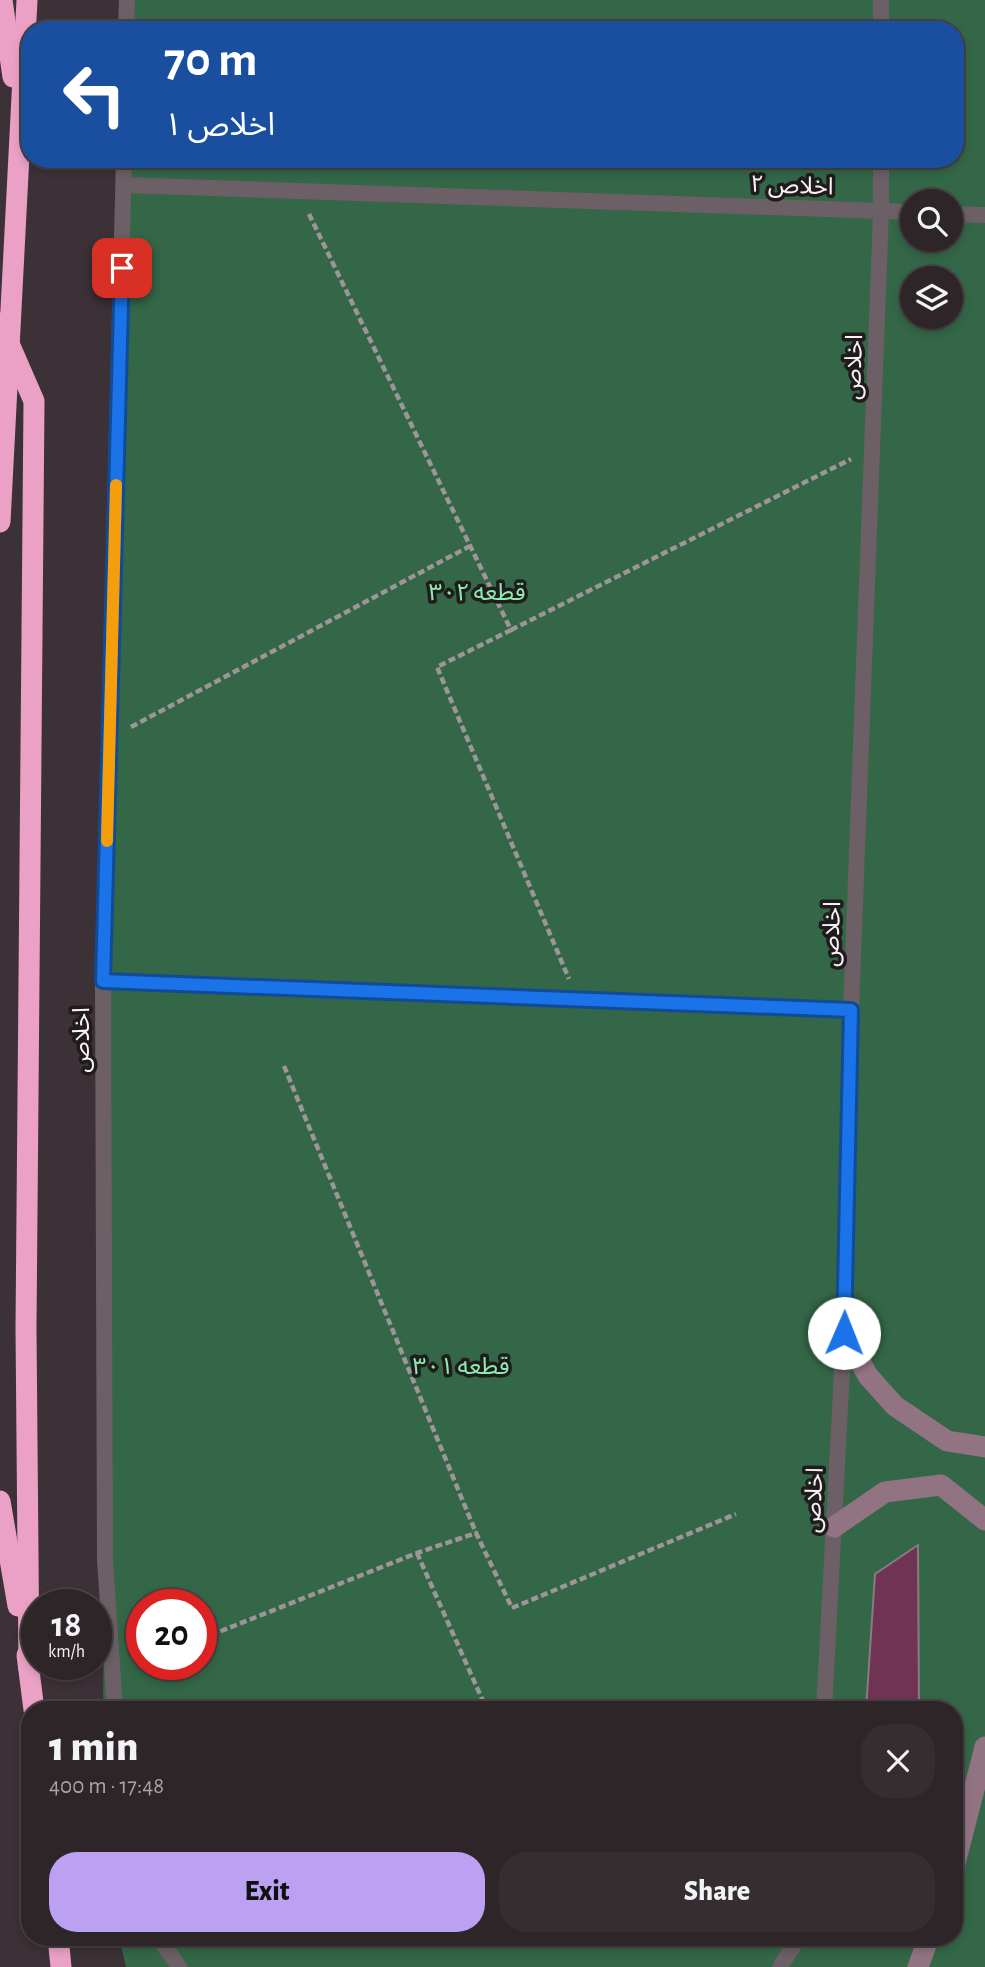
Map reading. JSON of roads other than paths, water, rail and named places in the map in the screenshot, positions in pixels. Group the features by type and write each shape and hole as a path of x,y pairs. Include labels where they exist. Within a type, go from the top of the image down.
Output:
{"highway":[{"path":"2,0 20,124"},
{"path":"26,21 27,0"},
{"path":"0,522 21,106"},
{"path":"0,323 34,401 26,1328 28,1589"},
{"path":"0,1501 21,1623"},
{"path":"30,1680 33,1701"},
{"path":"59,1946 61,1967"}],"street":[{"path":"844,1333 868,1376 895,1406 947,1441 985,1447"},
{"path":"834,1527 886,1492 941,1485 985,1520"},
{"path":"963,1832 985,1747"},
{"path":"918,1967 926,1946"}],"lane":[{"path":"126,21 127,0"},
{"path":"881,0 881,21"},
{"name":"اخلاص","path":"114,1701 105,1560 103,981 124,168"},
{"name":"اخلاص","path":"824,1701 844,1333 851,1010 881,168"},
{"name":"اخلاص ۲","path":"124,185 900,212"},
{"path":"963,214 985,215"},
{"path":"103,981 851,1010"},
{"path":"164,1946 178,1967"},
{"path":"780,1967 793,1946"}],"park label":[{"name":"قطعه ۳۰۲","path":"477,592"},
{"name":"قطعه ۳۰۱","path":"461,1366"}]}
